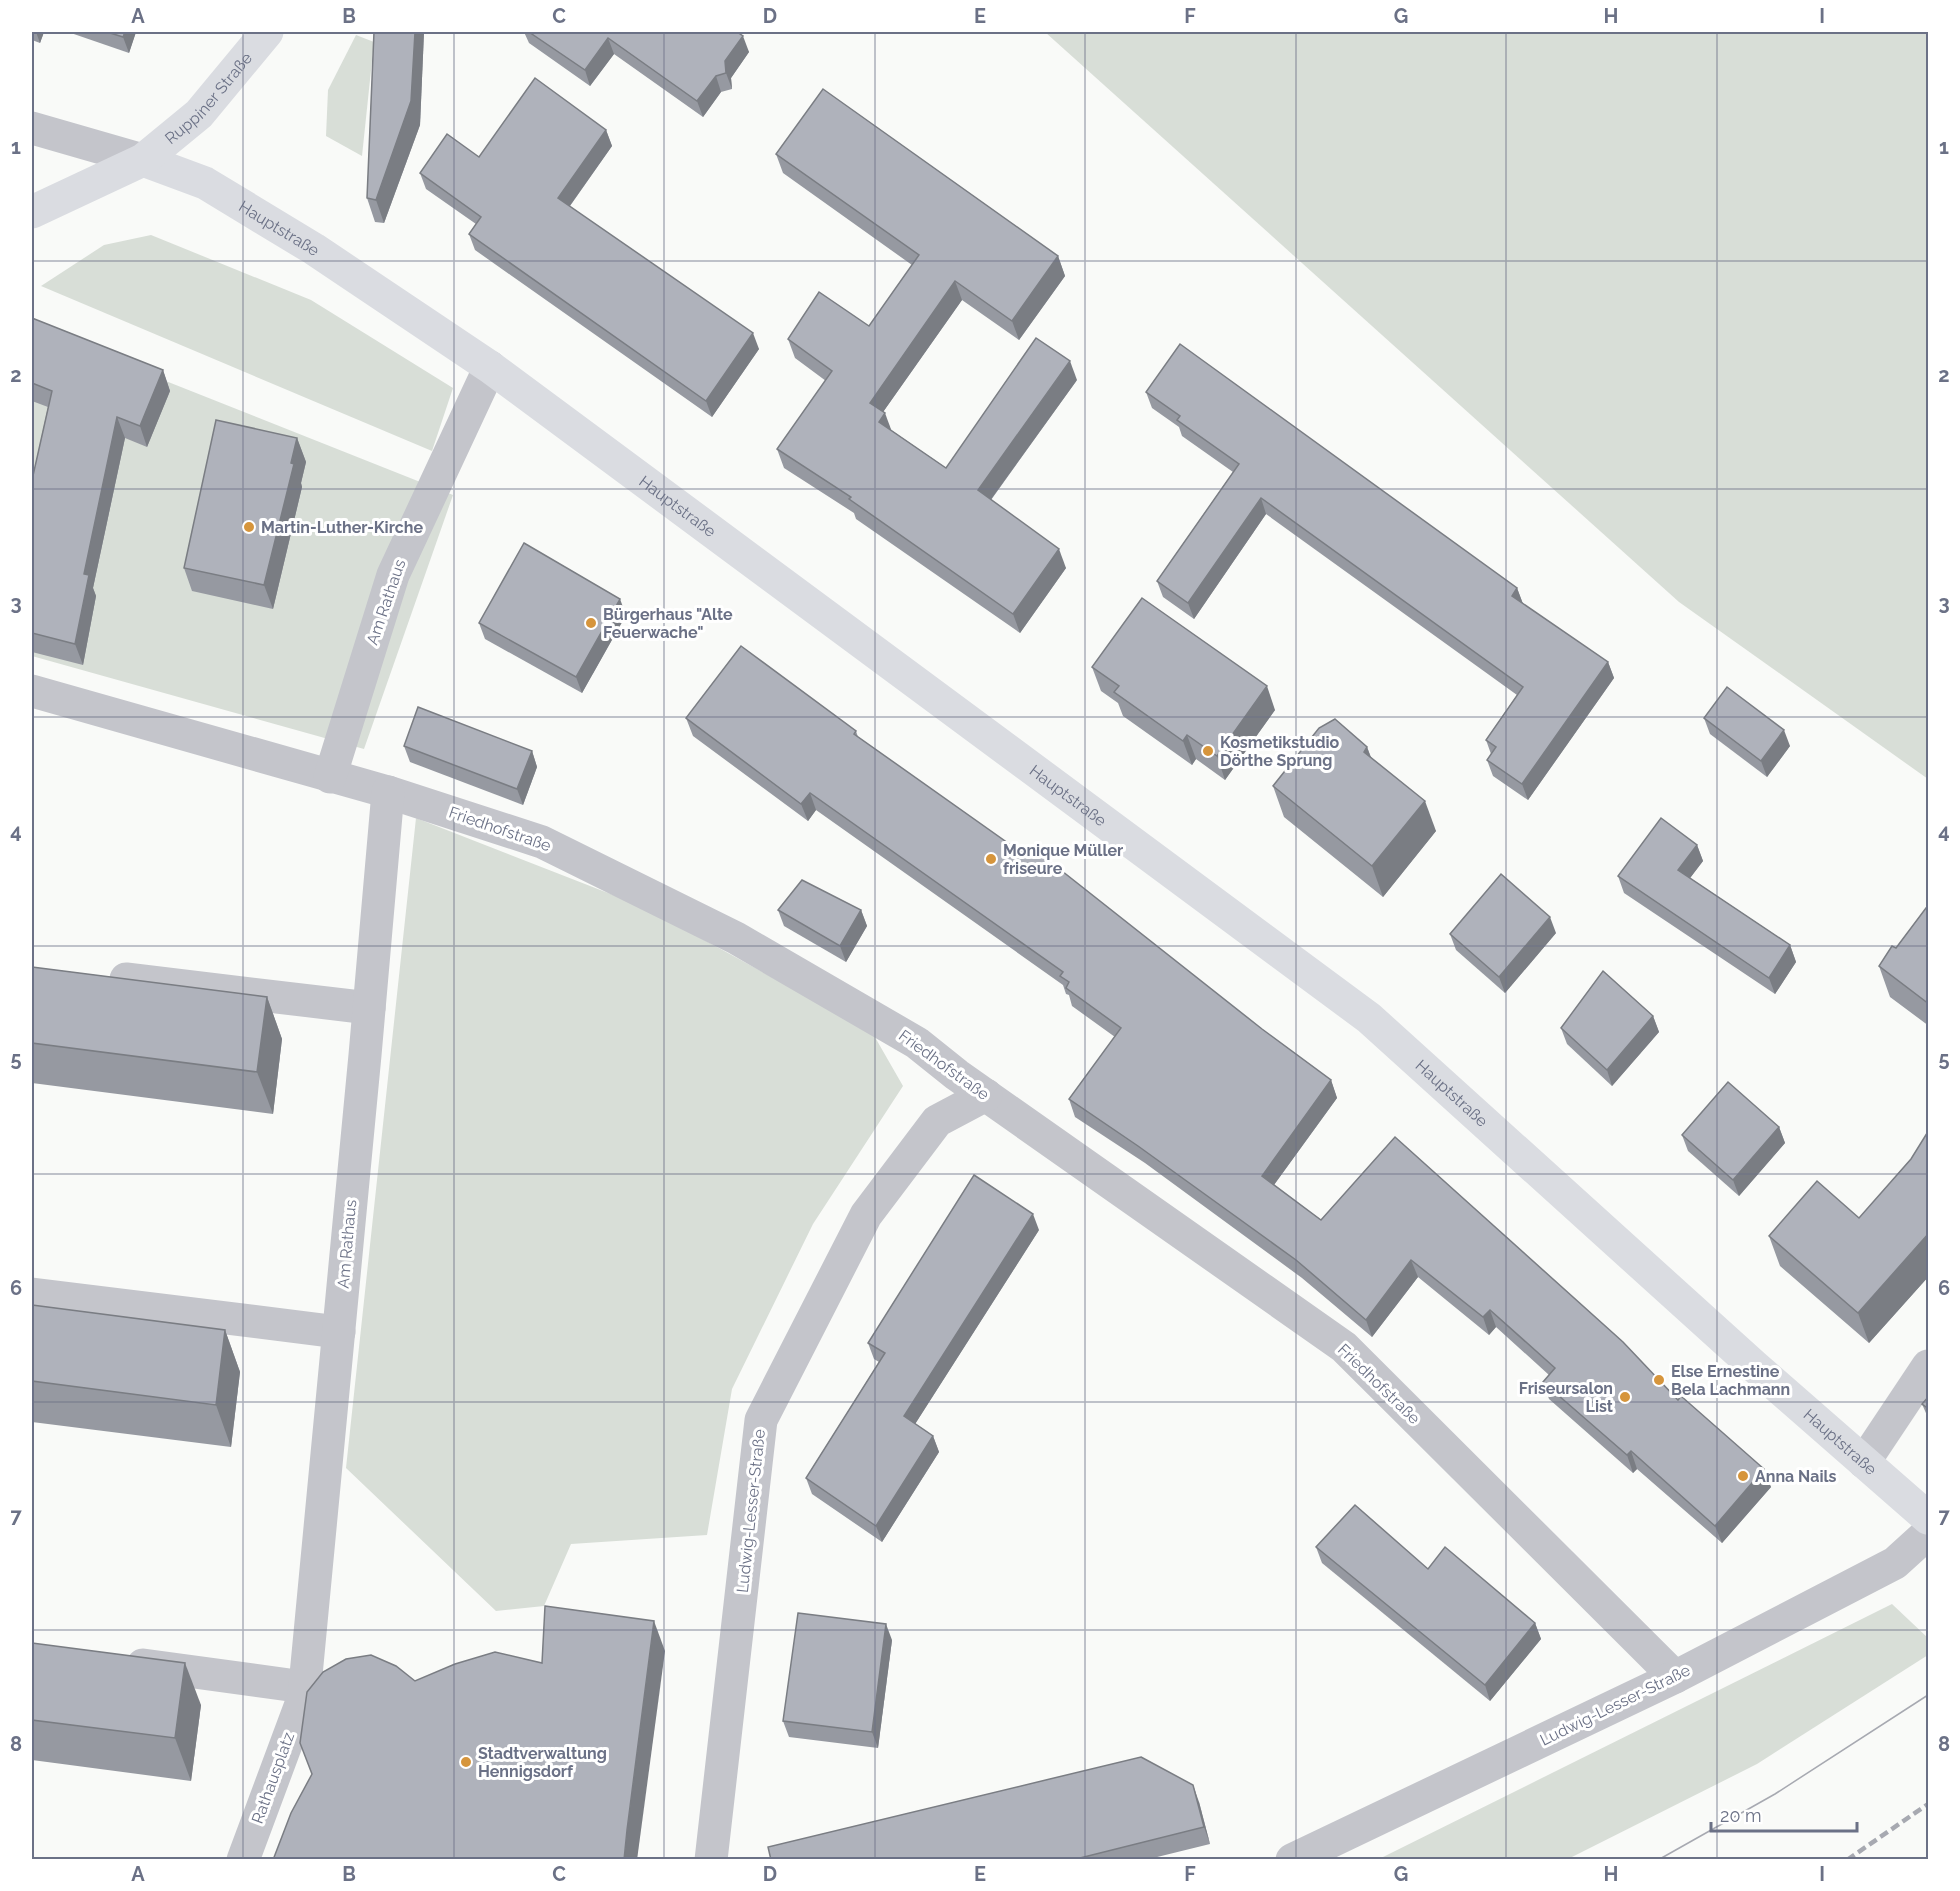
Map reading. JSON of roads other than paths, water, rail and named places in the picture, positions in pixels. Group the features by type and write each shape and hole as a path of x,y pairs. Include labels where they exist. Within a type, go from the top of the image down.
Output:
{"main road":[{"name":"Ruppiner Straße","path":"32,212 143,160 199,114 267,32"},
{"name":"Hauptstraße","path":"143,160 215,189 314,249 490,368 1369,1018 1929,1518"}],"street":[{"path":"32,128 143,160"},
{"name":"Am Rathaus","path":"330,777 393,575 490,368"},
{"name":"Friedhofstraße","path":"32,692 388,792 542,842 736,938 917,1043 986,1095 1344,1347 1675,1677"},
{"name":"Am Rathaus","path":"304,1691 388,792"},
{"path":"101,976 369,1008"},
{"name":"Ludwig-Lesser-Straße","path":"711,1860 761,1420 866,1215 937,1120 986,1095"},
{"path":"32,1294 339,1332"},
{"path":"1864,1462 1929,1366"},
{"name":"Ludwig-Lesser-Straße","path":"1292,1860 1675,1677 1894,1563 1929,1533"},
{"path":"115,1661 304,1691"},
{"name":"Rathausplatz","path":"243,1860 304,1691"}],"tram line":[{"path":"1658,1860 1775,1794 1928,1695"}],"railway":[{"path":"1847,1860 1928,1804"}],"place":[{"name":"Martin-Luther-Kirche","path":"249,527"},
{"name":"Bürgerhaus \"Alte Feuerwache\"","path":"591,623"},
{"name":"Kosmetikstudio Dörthe Sprung","path":"1208,751"},
{"name":"Monique Müller friseure","path":"991,859"},
{"name":"Else Ernestine Bela Lachmann","path":"1659,1380"},
{"name":"Friseursalon List","path":"1625,1397"},
{"name":"Anna Nails","path":"1743,1476"},
{"name":"Stadtverwaltung Hennigsdorf","path":"466,1762"}]}
